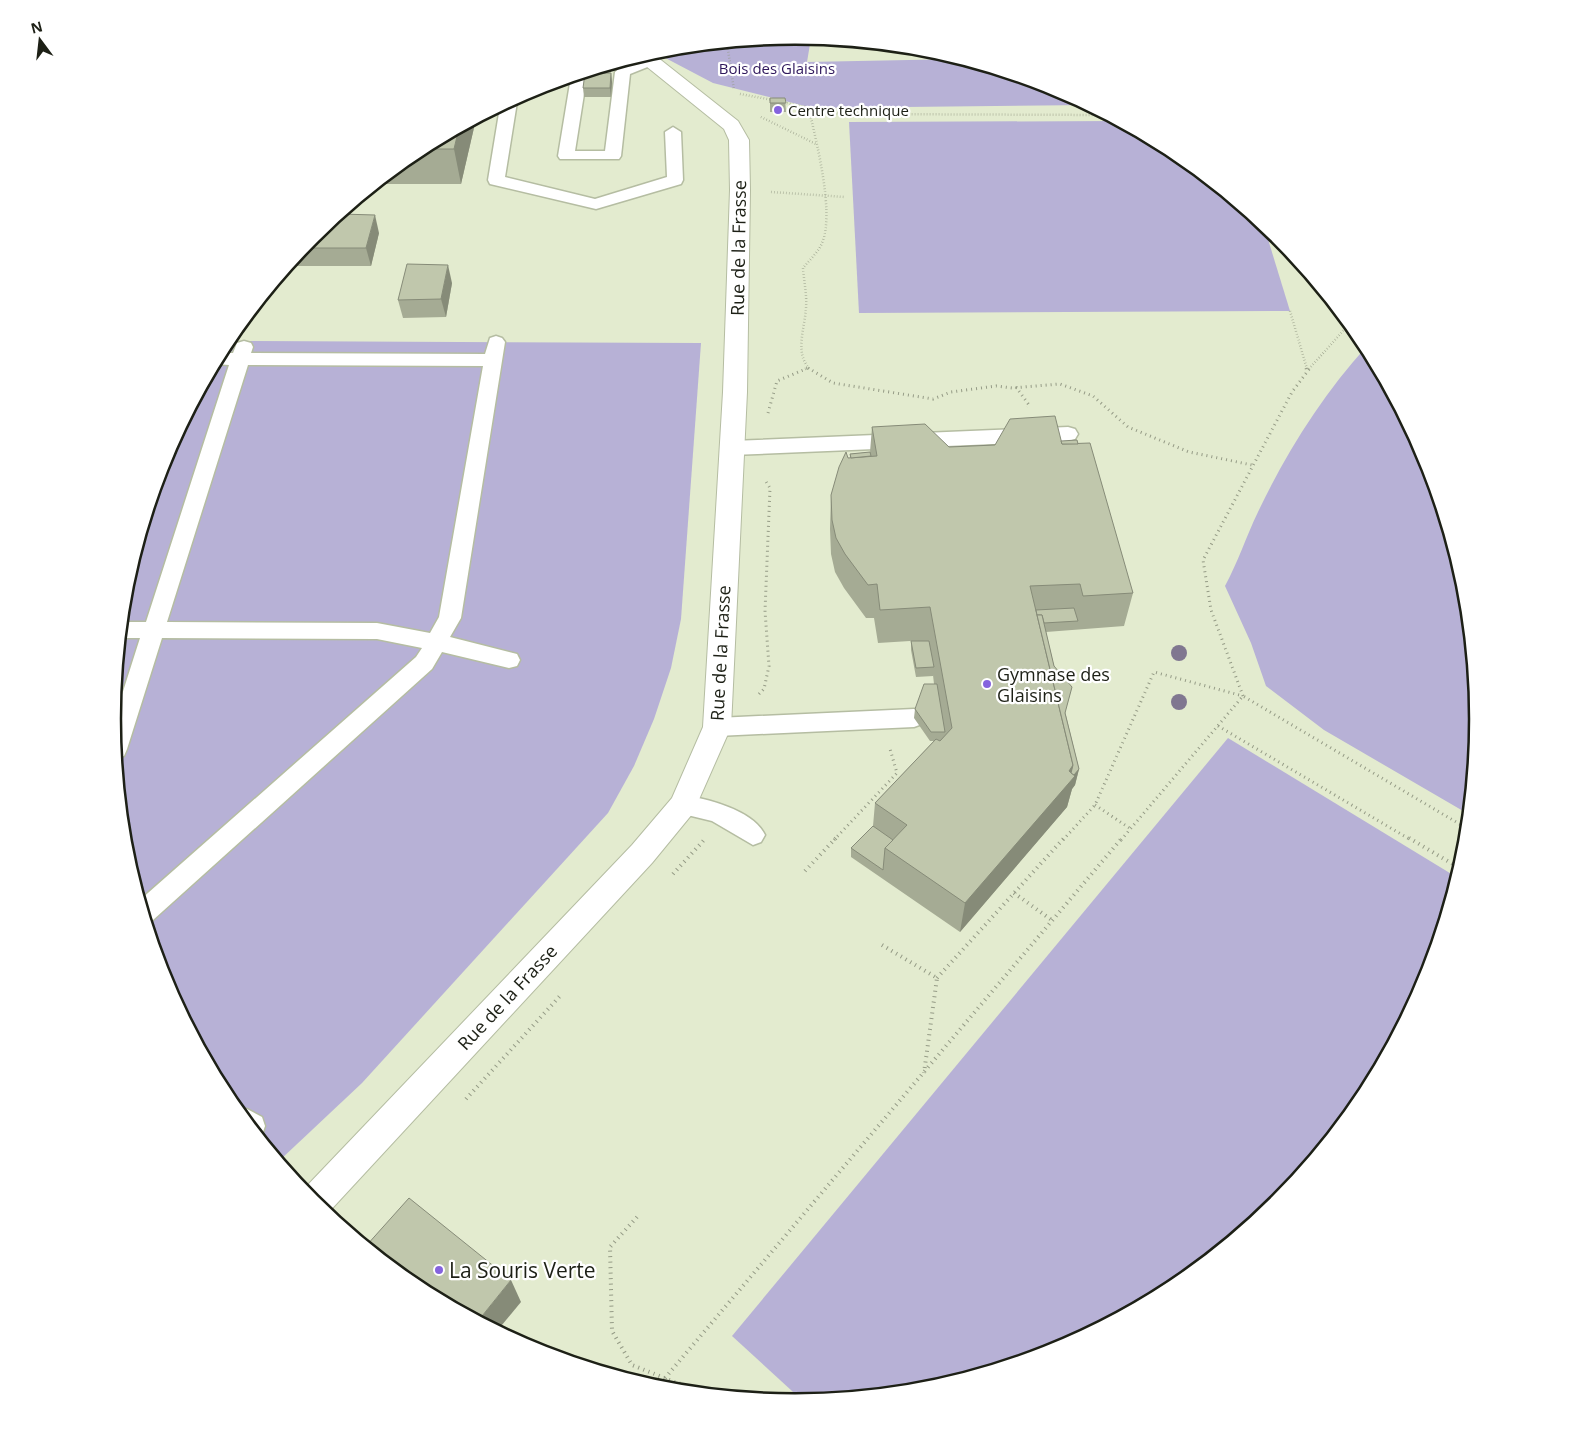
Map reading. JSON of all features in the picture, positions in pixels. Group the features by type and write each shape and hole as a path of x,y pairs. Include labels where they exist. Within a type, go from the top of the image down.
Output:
{"street":[{"name":"Rue de la Frasse","path":"320,1197 642,854 683,805 722,727 740,190 739,140 735,130 650,61"}],"lane":[{"path":"578,81 566,156 613,156 623,72 635,65"},
{"path":"507,111 496,180 596,204 675,180 673,132"},
{"path":"148,908 424,663 450,618 494,351 242,353 228,357"},
{"path":"122,732 242,353"},
{"path":"732,448 1068,434"},
{"path":"127,630 377,631 436,642 508,660"},
{"path":"722,727 914,718"},
{"path":"683,805 719,812 753,835"}],"path":[{"path":"728,49 735,93 840,114 1094,115"},
{"path":"809,108 828,228 822,244 803,268 806,308 801,334 803,357 808,368 833,383 927,399 933,399 951,392 996,386 1012,388 1060,384 1094,396 1128,427 1189,452 1252,465"},
{"path":"761,117 816,144"},
{"path":"740,190 845,197"},
{"path":"1290,311 1307,372"},
{"path":"1243,696 1211,610 1203,560 1292,392 1345,329"},
{"path":"767,414 772,406 777,381 808,368"},
{"path":"722,727 764,689 769,666 765,611 770,488 762,475"},
{"path":"924,1074 937,988 936,978 1095,805 1154,672 1243,696 1462,826"},
{"path":"665,1378 1243,696"},
{"path":"805,871 897,773 881,719"},
{"path":"1218,726 1455,864"},
{"path":"1095,805 1131,829"},
{"path":"1014,894 1053,921"},
{"path":"882,945 936,978"},
{"path":"637,1217 610,1248 612,1331 632,1365 665,1378 691,1385"}],"green space":[{"name":"Bois des Glaisins","path":"796,45 810,45 807,62 934,60 1013,81 1073,105 813,108 713,83 665,58 752,46"},
{"path":"1106,121 1133,135 1207,184 1241,212 1268,238 1290,311 859,313 849,122"},
{"path":"238,341 701,343 681,619 671,668 654,719 634,766 608,813 362,1083 283,1157 235,1094 191,1018 157,936 144,894 127,808 123,764 121,720 127,631 144,545 157,503 191,421 212,382"},
{"path":"1361,352 1401,421 1435,503 1448,545 1465,631 1469,675 1469,764 1464,812 1324,730 1266,686 1251,643 1225,586 1258,512 1293,446 1335,384"},
{"path":"1228,738 1452,875 1435,936 1419,978 1401,1018 1357,1094 1303,1164 1273,1196 1241,1227 1207,1255 1171,1280 1133,1304 1054,1343 971,1371 928,1381 884,1388 840,1393 795,1394 732,1336"}],"building":[{"path":"611,73 610,88 583,88 584,79"},
{"path":"770,98 785,98 786,103 770,103"},
{"path":"457,136 454,149 437,149"},
{"path":"349,214 375,215 366,248 314,248"},
{"path":"407,264 448,265 441,299 398,300"},
{"name":"Gymnase des Glaisins","path":"1055,416 1062,444 1090,443 1133,593 1083,596 1080,584 1030,586 1073,765 1069,771 1075,776 965,903 885,848 907,825 875,803 936,739 940,741 952,728 930,607 880,610 877,584 868,585 845,554 836,538 832,520 831,495 839,467 846,452 848,458 877,456 872,427 925,424 949,447 995,445 1010,419"},
{"path":"1077,440 1078,444 1062,444 1061,441"},
{"path":"870,452 871,456 851,458 850,454"},
{"path":"1074,608 1078,621 1044,623 1042,615 1037,615 1036,610"},
{"path":"1037,615 1042,615 1054,666 1072,687 1065,713 1079,769 1074,775 1071,773 1073,765"},
{"path":"911,641 929,641 934,667 916,668"},
{"path":"924,684 937,684 945,732 931,732 915,709"},
{"path":"873,826 893,840 885,848 883,870 851,848"},
{"name":"La Souris Verte","path":"409,1198 511,1280 482,1316 421,1280 369,1242"}],"place":[{"name":"Centre technique","path":"778,110"},
{"name":"Gymnase des Glaisins","path":"987,684"},
{"name":"La Souris Verte","path":"439,1270"}]}
